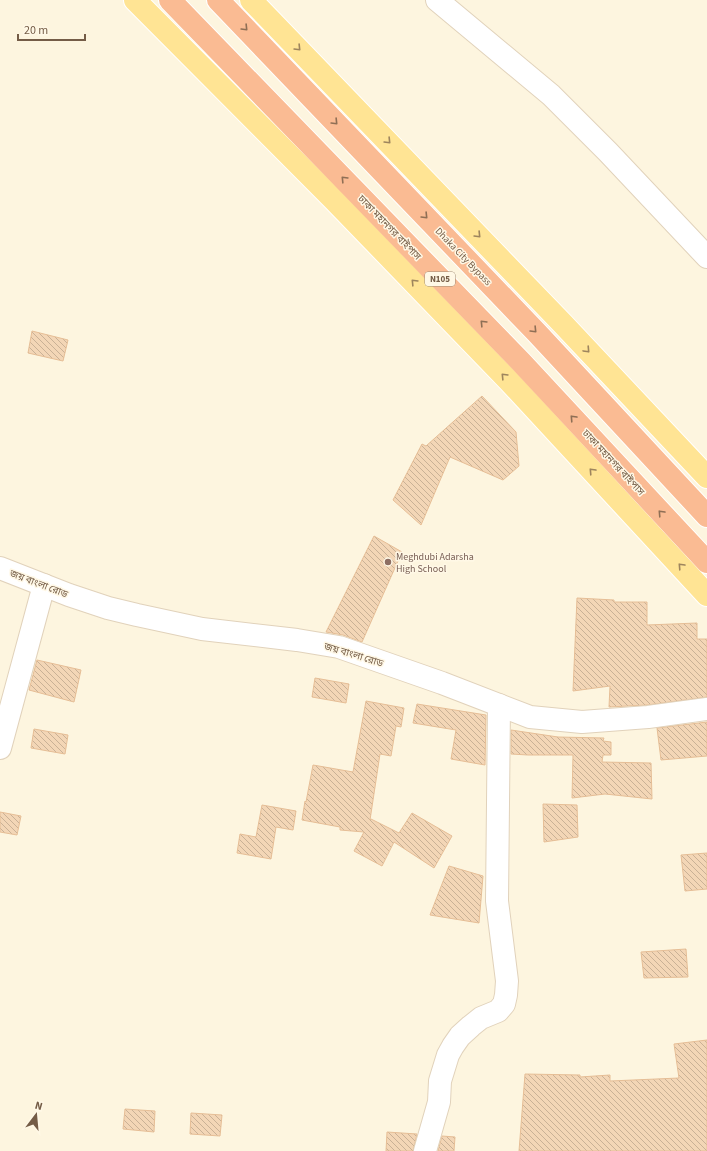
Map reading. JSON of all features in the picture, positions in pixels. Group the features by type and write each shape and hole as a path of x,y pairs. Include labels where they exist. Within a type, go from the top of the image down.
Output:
{"highway":[{"name":"ঢাকা মহানগর বাইপাস","path":"170,0 521,362 707,562"},
{"name":"Dhaka City Bypass","path":"218,0 537,333 707,516"}],"main road":[{"path":"135,0 329,195 509,381 707,595"},
{"path":"251,0 563,324 707,477"}],"street":[{"path":"437,0 551,95 608,152 707,257"},
{"name":"জয় বাংলা রোড","path":"0,568 108,608 217,631 297,640 339,647 530,717 582,722 648,717 707,709"},
{"path":"0,748 44,585"},
{"path":"425,1151 439,1102 440,1081 452,1046 460,1036 481,1018 498,1011 504,1004 506,995 507,980 497,901 499,705"}],"building":[{"path":"32,331 68,340 63,361 28,353"},
{"path":"482,396 516,432 519,466 503,480 450,457 421,525 393,500 422,444 426,446"},
{"path":"374,536 402,552 362,642 343,635 326,632"},
{"path":"577,598 614,600 614,602 647,602 647,625 697,623 697,639 707,639 707,697 647,705 609,707 610,686 573,691"},
{"path":"37,660 81,670 74,702 29,690"},
{"path":"315,678 349,684 346,703 312,697"},
{"path":"366,701 404,708 401,727 396,726 391,756 380,754 370,820 371,819 399,833 412,813 452,836 434,868 394,842 382,866 354,851 364,832 340,830 340,827 302,820 313,765 353,772"},
{"path":"417,704 486,715 485,765 451,759 456,730 413,723"},
{"path":"707,722 707,756 661,760 657,728"},
{"path":"34,729 68,735 65,754 31,748"},
{"path":"511,730 558,737 604,738 603,741 611,742 611,755 603,755 602,762 651,763 652,799 605,794 572,798 573,755 511,754"},
{"path":"543,804 577,805 578,837 544,842"},
{"path":"262,805 296,811 293,830 276,827 271,859 237,853 240,834 256,837"},
{"path":"0,812 21,816 17,835 0,832"},
{"path":"707,853 707,889 685,891 681,855"},
{"path":"449,866 483,876 479,923 430,915"},
{"path":"686,949 688,977 644,978 641,952"},
{"path":"707,1040 707,1151 519,1151 525,1074 580,1075 580,1077 610,1075 610,1081 679,1078 674,1044"},
{"path":"125,1109 155,1111 154,1132 123,1129"},
{"path":"191,1113 222,1115 220,1136 190,1134"},
{"path":"387,1132 417,1134 413,1151 386,1151"},
{"path":"442,1136 455,1137 454,1151 438,1151"}],"place":[{"name":"Meghdubi Adarsha High School","path":"388,562"}]}
